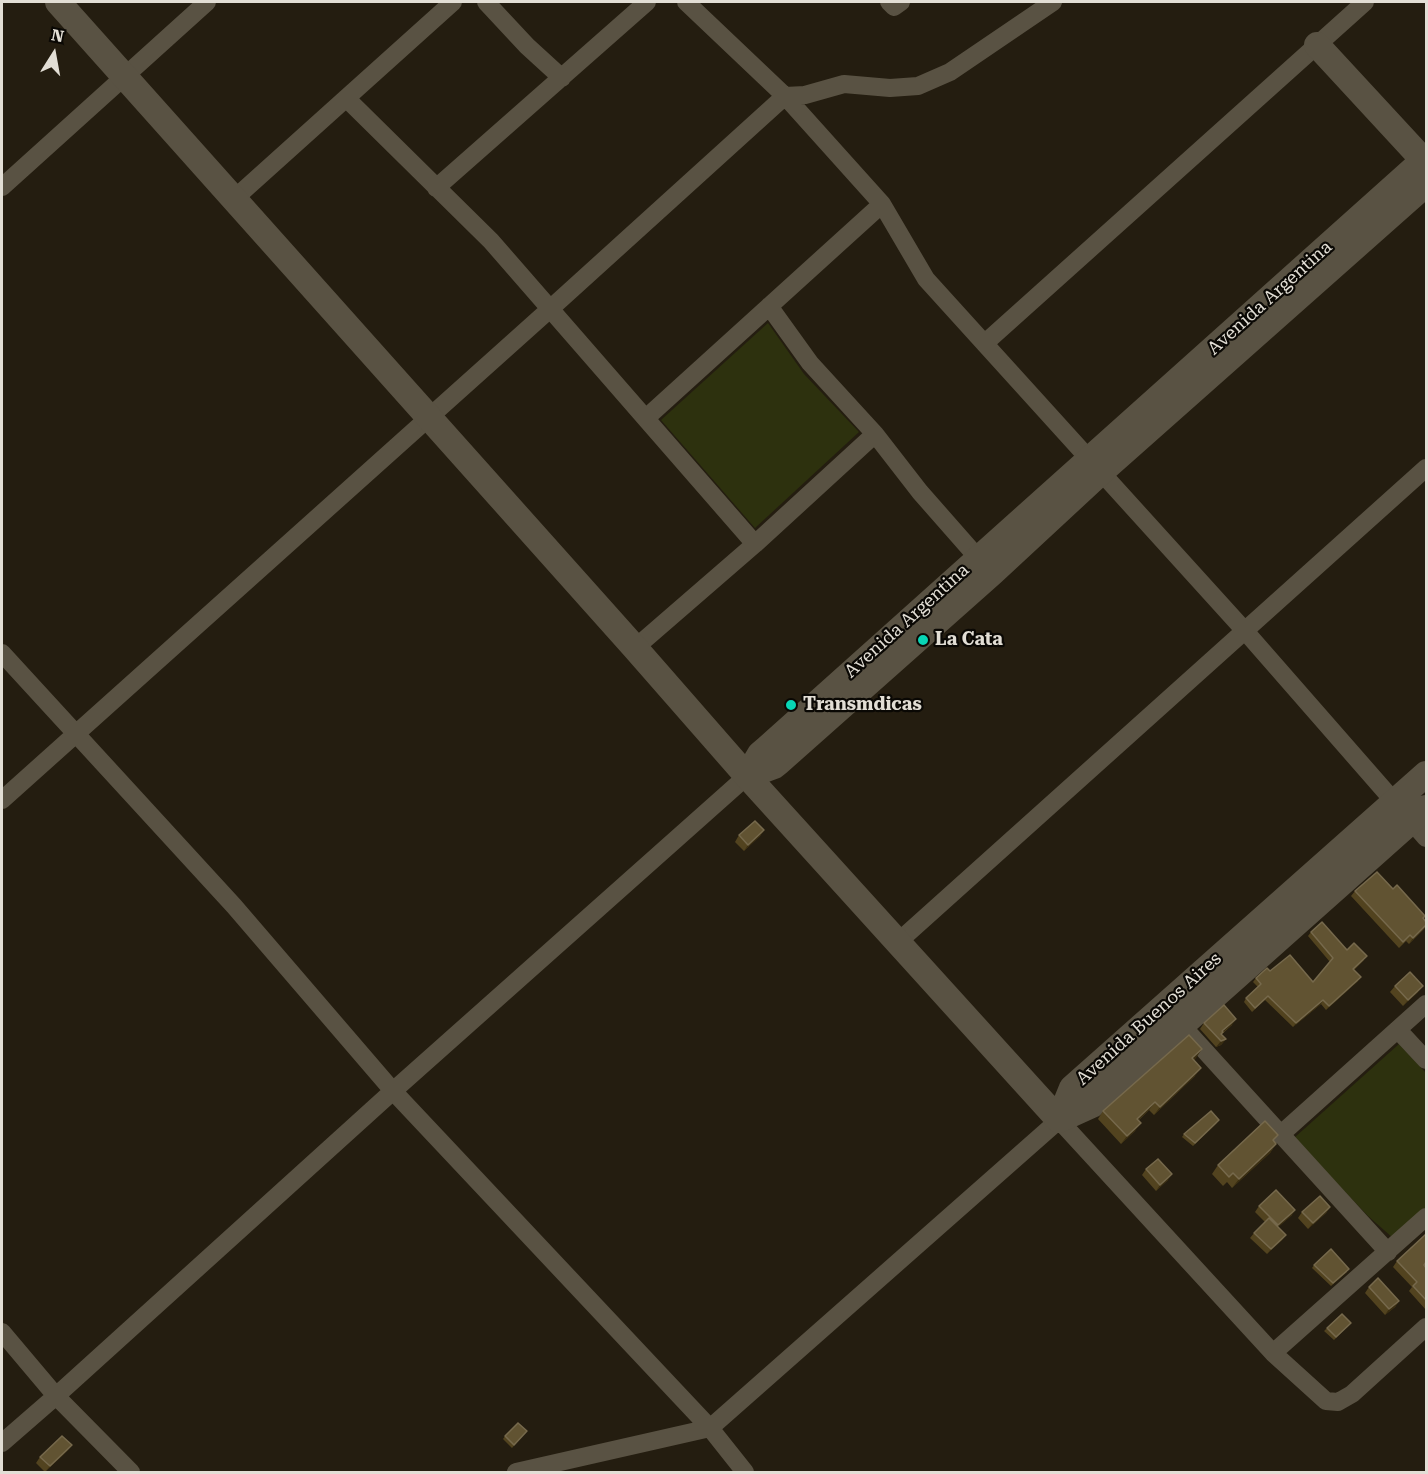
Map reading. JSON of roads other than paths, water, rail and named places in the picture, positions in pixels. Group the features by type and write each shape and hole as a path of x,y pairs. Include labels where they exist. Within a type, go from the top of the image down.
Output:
{"street":[{"path":"58,2 747,776 1273,1353 1326,1401 1338,1402 1352,1394 1426,1326"},
{"path":"2,187 207,2"},
{"path":"234,199 453,2"},
{"path":"486,2 527,46 562,78"},
{"path":"436,188 647,2"},
{"path":"686,2 785,96 882,204 926,279 1245,631 1395,801 1422,822"},
{"path":"889,2 894,7 901,2"},
{"path":"2,800 785,96 805,95 844,84 890,88 918,86 950,72 1053,2"},
{"path":"985,343 1365,2"},
{"path":"1317,45 1426,166"},
{"path":"346,98 491,241 755,544"},
{"name":"Avenida Argentina","path":"747,776 760,754 978,558 1095,465 1426,166"},
{"path":"646,418 882,204"},
{"path":"769,306 810,363 875,434 920,492 978,558"},
{"path":"635,648 755,544 875,434"},
{"name":"Avenida Argentina","path":"747,776 780,762 976,587 1095,465"},
{"path":"898,942 1426,468"},
{"path":"2,653 234,906 393,1091 710,1428 745,1473"},
{"name":"Avenida Buenos Aires","path":"1059,1120 1072,1088 1426,774"},
{"path":"2,1443 747,776"},
{"name":"Avenida Buenos Aires","path":"1059,1120 1092,1105 1182,1025 1422,822"},
{"path":"1280,1135 1426,1004"},
{"path":"1164,1005 1388,1252"},
{"path":"1398,1030 1426,1060"},
{"path":"516,1473 710,1428 1059,1120"},
{"path":"1273,1353 1426,1217"},
{"path":"2,1332 56,1396 131,1473"}],"place":[{"name":"La Cata","path":"923,640"},
{"name":"Transmdicas","path":"791,705"}]}
